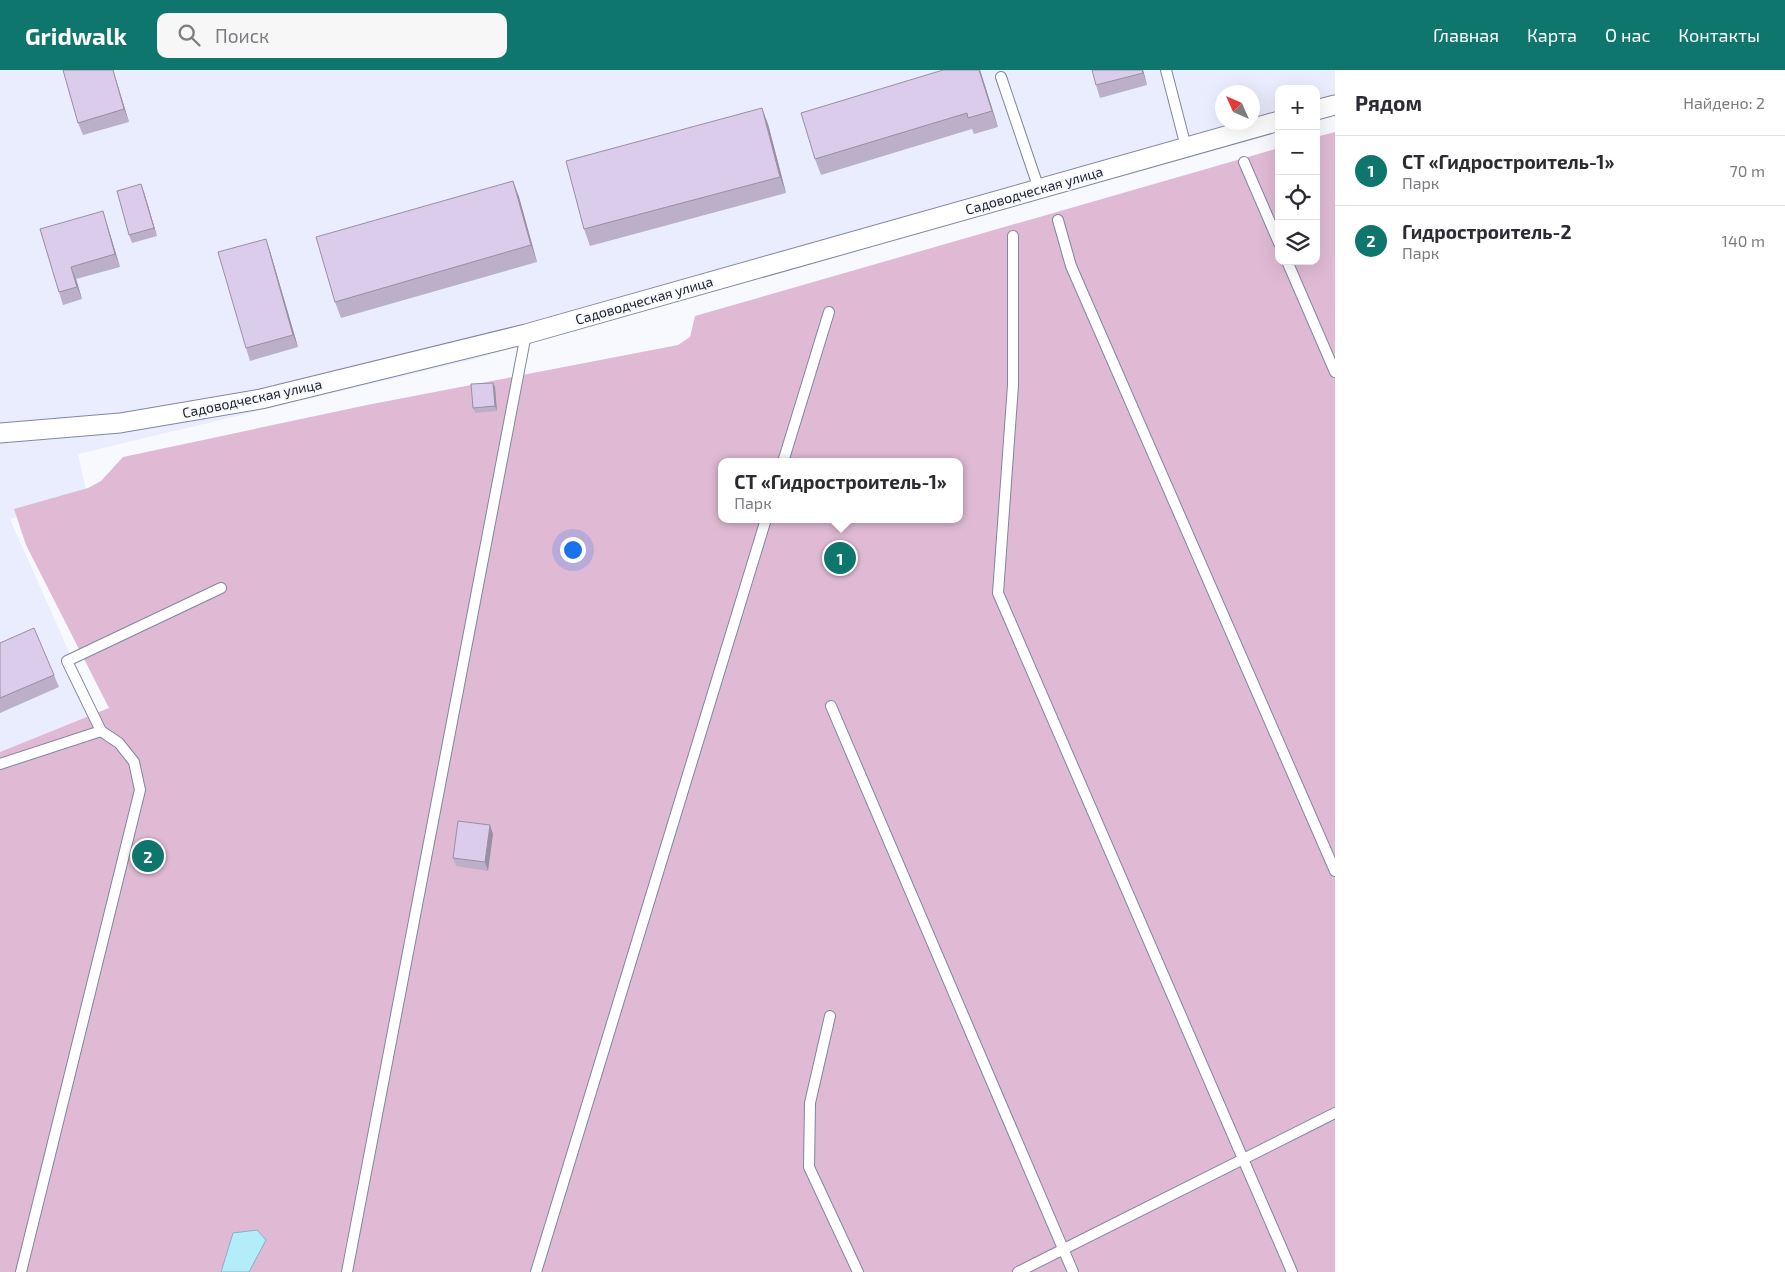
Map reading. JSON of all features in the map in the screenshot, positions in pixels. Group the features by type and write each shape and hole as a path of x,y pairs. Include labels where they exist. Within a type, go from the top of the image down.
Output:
{"street":[{"path":"1320,109 1335,105"},
{"name":"Садоводческая улица","path":"0,433 120,423 261,399 526,334 1275,122"}],"lane":[{"path":"1166,70 1186,147"},
{"path":"1001,77 1038,189"},
{"path":"1244,162 1275,234"},
{"path":"1058,220 1071,266 1335,871"},
{"path":"1013,236 1013,385 998,593 1292,1272"},
{"path":"1289,265 1335,372"},
{"path":"784,458 829,312"},
{"path":"347,1272 526,334"},
{"path":"536,1272 765,523"},
{"path":"21,1272 140,790 134,762 119,744 101,731 67,661 221,588"},
{"path":"831,706 1073,1272"},
{"path":"0,764 101,731"},
{"path":"830,1016 810,1103 809,1167 858,1272"},
{"path":"1018,1272 1335,1113"}],"shaded area":[{"path":"0,70 1335,70 1335,113 1320,118 1320,85 1275,85 1275,130 471,360 78,454 87,495 10,519 97,715 0,788"},
{"path":"1335,132 1335,1272 0,1272 0,752 109,708 26,545 14,509 88,488 101,481 123,457 367,405 678,345 690,337 695,316 1275,149 1275,265 1320,265 1320,136"}],"water":[{"path":"257,1230 266,1240 249,1272 221,1272 233,1233"}],"building":[{"path":"63,70 113,70 124,109 78,123"},
{"path":"943,70 979,70 992,111 968,118 967,113 815,159 801,113"},
{"path":"1092,70 1142,70 1143,73 1096,85"},
{"path":"762,108 780,177 584,229 566,161"},
{"path":"513,181 531,245 335,302 316,237"},
{"path":"141,184 154,228 129,235 117,191"},
{"path":"103,211 115,254 71,267 77,287 59,292 40,229"},
{"path":"266,239 293,335 246,348 218,252"},
{"path":"493,383 495,406 473,408 471,384"},
{"path":"34,628 54,675 0,698 0,643"},
{"path":"458,821 490,825 485,862 453,858"}],"place":[{"name":"СТ «Гидростроитель-1»","path":"840,558"},
{"name":"Гидростроитель-2","path":"148,856"}]}
